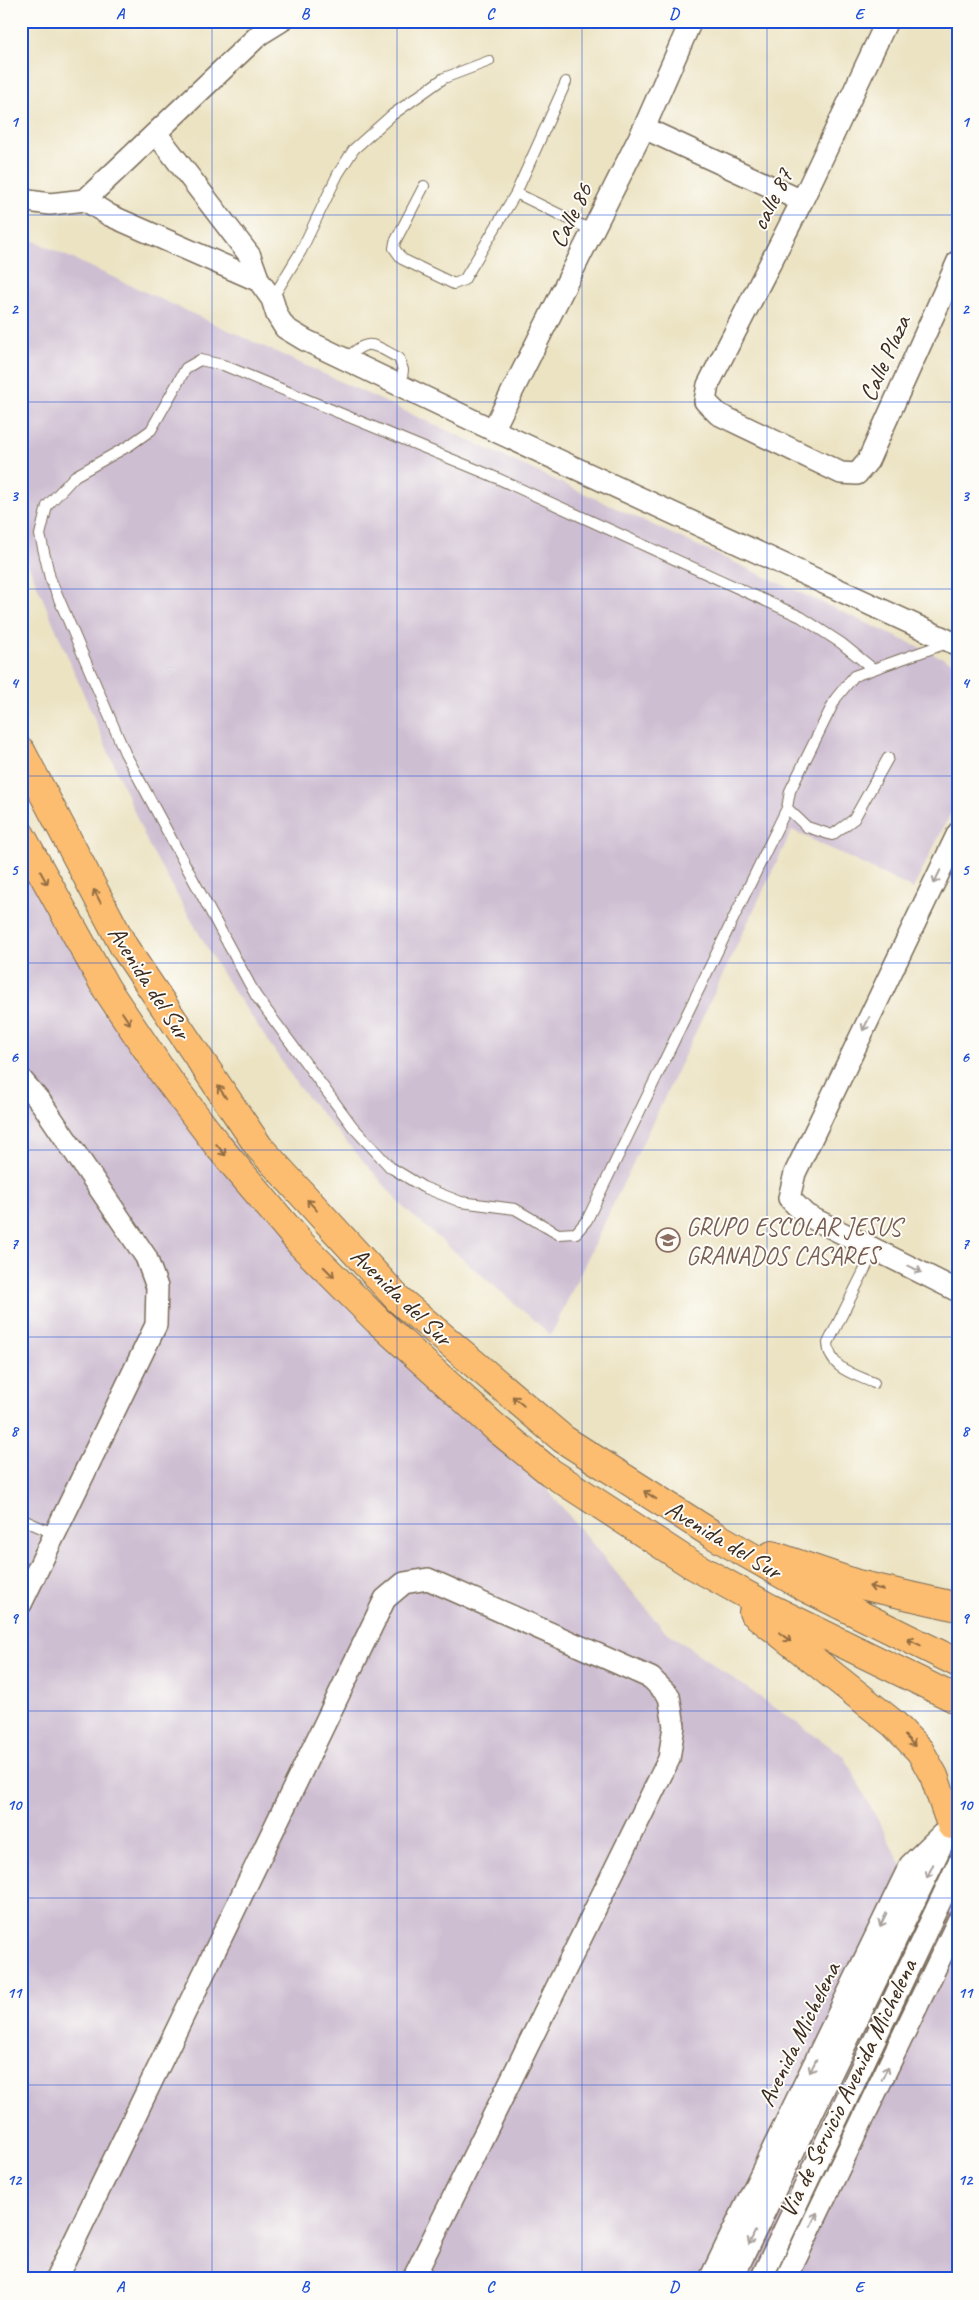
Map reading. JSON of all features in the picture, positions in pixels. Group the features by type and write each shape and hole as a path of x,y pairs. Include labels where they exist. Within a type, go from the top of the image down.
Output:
{"highway":[{"name":"Avenida del Sur","path":"21,751 124,947 266,1154 398,1299 563,1438 712,1534 808,1589 958,1663"},
{"name":"Avenida del Sur","path":"21,835 106,988 163,1072 219,1147 301,1244 377,1320 496,1428 550,1472 691,1564 770,1608 958,1700"},
{"path":"712,1534 857,1584 958,1607"},
{"path":"691,1564 894,1724 920,1752 954,1818"}],"street":[{"path":"21,200 50,204 85,200 260,34 281,21"},
{"name":"Calle 86","path":"493,430 644,128 691,21"},
{"name":"calle 87","path":"857,474 841,473 718,414 705,401 708,385 802,201 887,21"},
{"path":"644,128 802,201"},
{"path":"156,133 250,256 259,281 272,299 277,316 285,328 493,430 954,643"},
{"path":"85,200 109,215 259,281"},
{"name":"Calle Plaza","path":"857,474 868,461 955,272"},
{"path":"958,833 795,1173 789,1198 806,1215 958,1291"},
{"path":"21,1079 42,1104 146,1257 157,1288 156,1325 21,1604"},
{"path":"56,2279 384,1599 404,1583 428,1579 652,1678 669,1696 674,1726 669,1759 413,2279"},
{"name":"Avenida Michelena","path":"710,2279 910,1865 954,1818"},
{"name":"Avenida Michelena","path":"732,2279 954,1818"},
{"path":"761,2279 958,1864"},
{"name":"Via de Servicio Avenida Michelena","path":"786,2279 958,1921"}],"lane":[{"path":"272,299 301,251 338,174 354,149 392,115 444,78 490,61"},
{"path":"424,186 395,242 394,248 402,259 454,284 464,280 516,192 566,82"},
{"path":"516,192 593,231"},
{"path":"872,668 841,643 801,617 700,570 490,475 223,366 200,360 186,368 151,430 130,446 75,476 47,506 40,535 50,578 125,753 256,996 353,1128 390,1167 423,1187 461,1202 515,1209 558,1234 576,1233 588,1220 788,808 790,791 836,698 854,676 872,668 954,643"},
{"path":"788,808 807,827 832,835 854,819 888,758"},
{"path":"874,1383 837,1366 829,1354 828,1343 875,1250"},
{"path":"21,1519 54,1534"}],"shaded area":[{"path":"21,235 958,665 958,798 913,889 792,830 551,1335 405,1209 301,1090 219,969 148,844 21,548"},
{"path":"21,813 106,988 377,1320 496,1428 664,1630 844,1756 918,1896 958,1811 958,2279 21,2279"}],"place":[{"name":"GRUPO ESCOLAR JESUS GRANADOS CASARES","path":"668,1240"}]}
